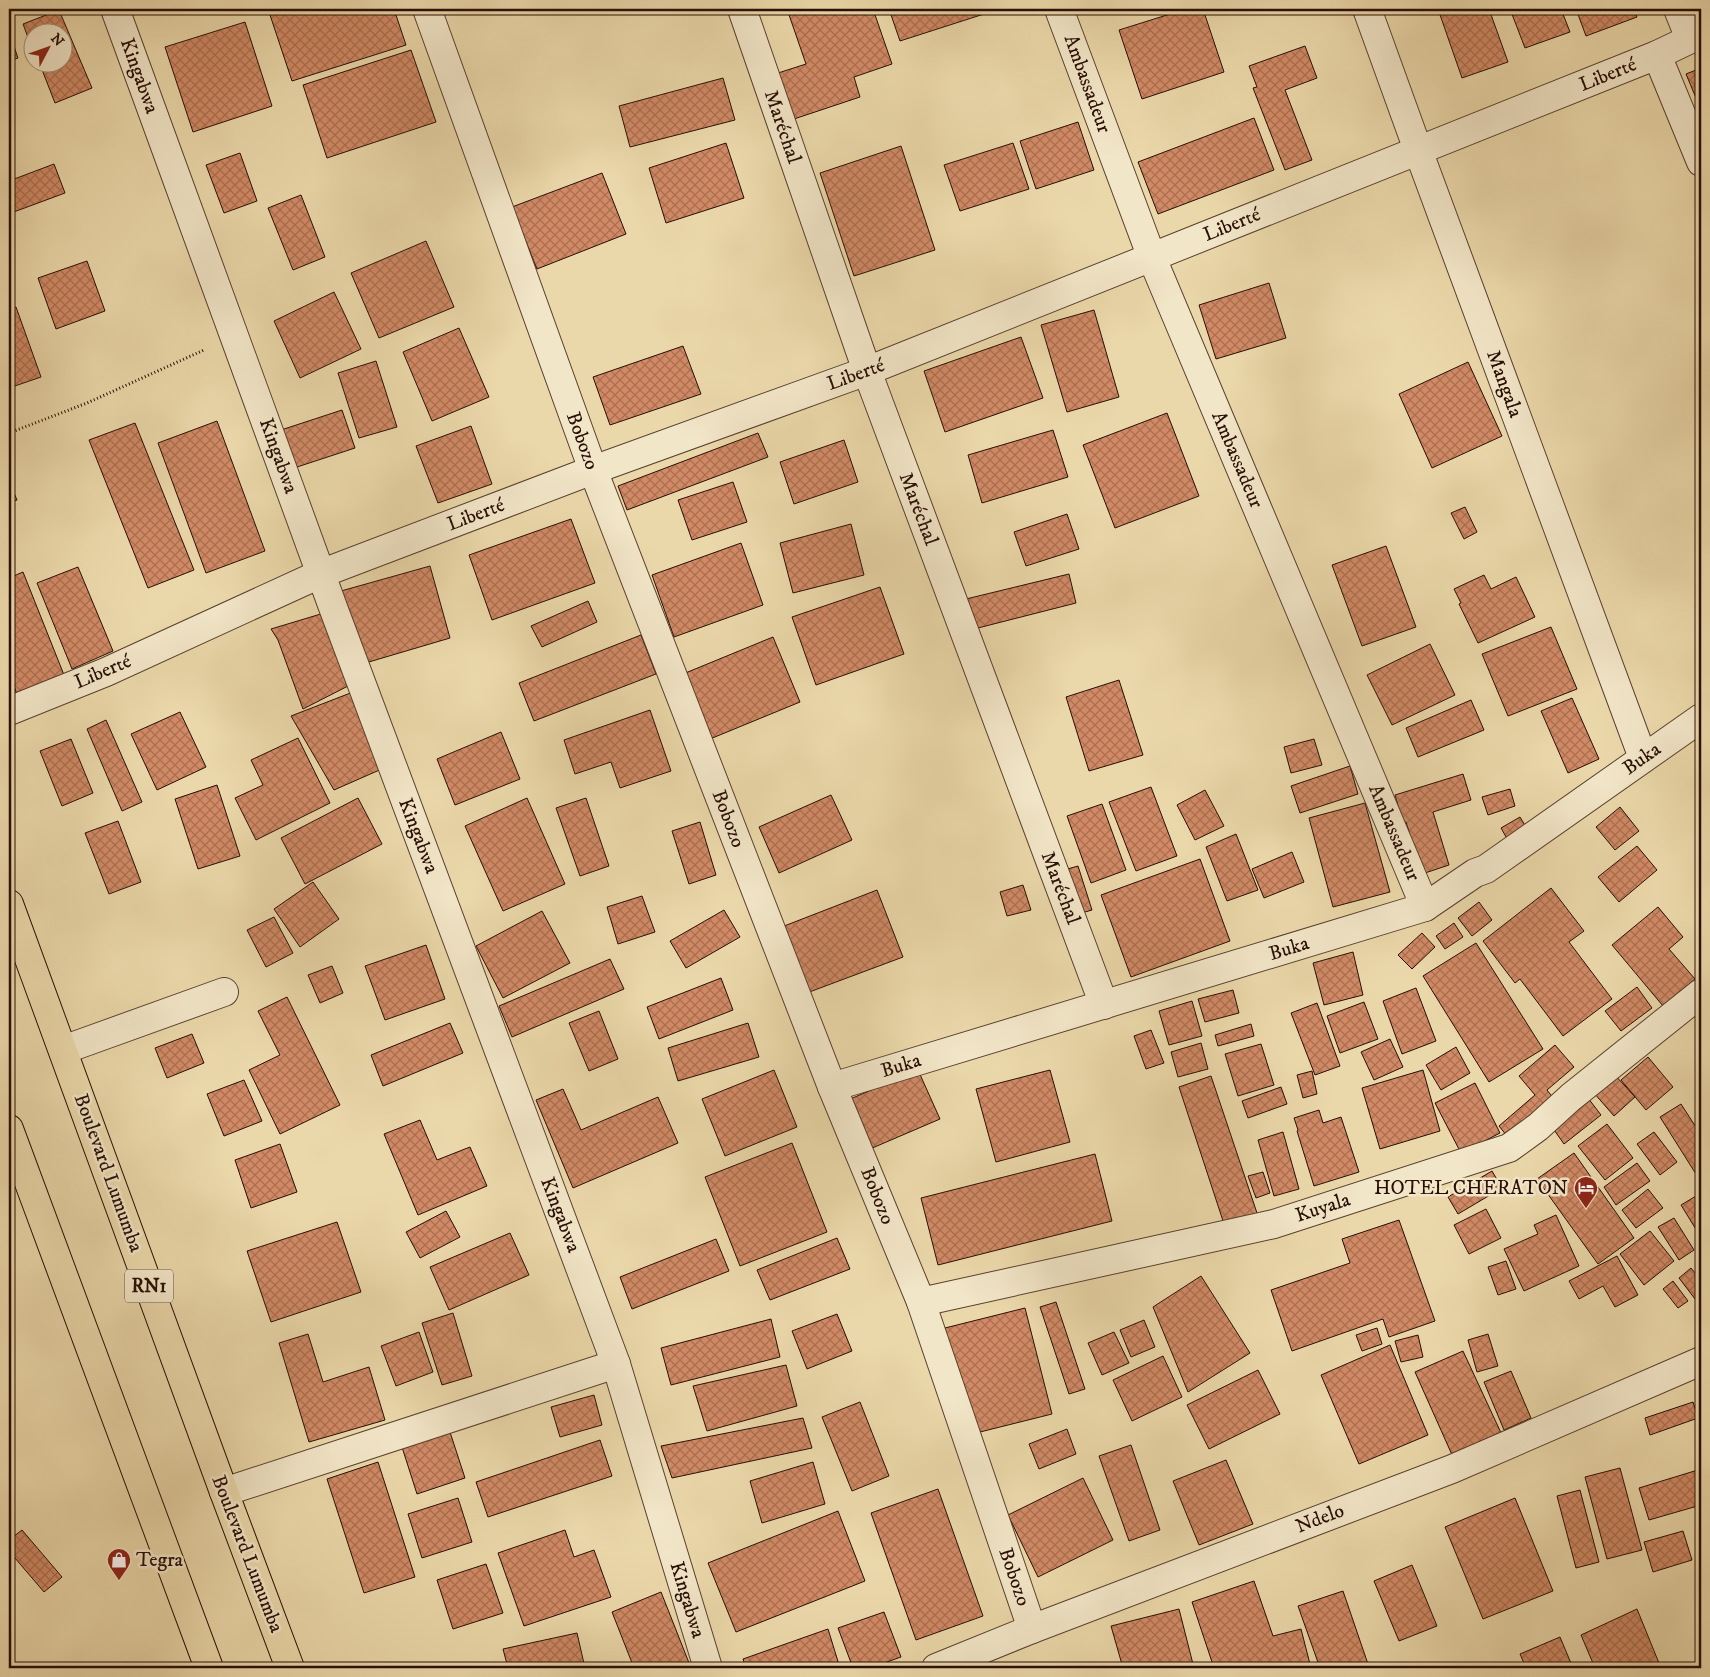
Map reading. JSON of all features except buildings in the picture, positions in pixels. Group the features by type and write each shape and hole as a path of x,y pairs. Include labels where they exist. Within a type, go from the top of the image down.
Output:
{"highway":[{"name":"Boulevard Lumumba","path":"9,904 290,1668"},
{"path":"9,1129 209,1668"}],"street":[{"name":"Kingabwa","path":"114,9 320,574 616,1364 708,1668"},
{"name":"Bobozo","path":"427,9 593,470 832,1087 921,1302 1032,1629"},
{"name":"Maréchal","path":"742,9 867,372 1104,1005"},
{"name":"Ambassadeur","path":"1059,9 1152,258 1425,907"},
{"name":"Mangala","path":"1367,9 1643,758"},
{"path":"1678,9 1696,37"},
{"name":"Liberté","path":"9,711 106,672 320,574 593,470 867,372 1657,55 1696,37"},
{"path":"1657,55 1701,162"},
{"name":"Buka","path":"832,1087 1425,907 1475,873 1486,869 1701,718"},
{"path":"63,1050 224,992"},
{"name":"Kuyala","path":"921,1302 1274,1224 1508,1148 1538,1127 1571,1097 1701,993"},
{"name":"Ndelo","path":"936,1668 1032,1629 1452,1469 1701,1361"},
{"path":"224,1492 616,1364"}],"path":[{"path":"9,433 87,403 234,336"}],"place":[{"name":"HOTEL CHERATON","path":"1586,1209"},
{"name":"Tegra","path":"119,1581"}]}
